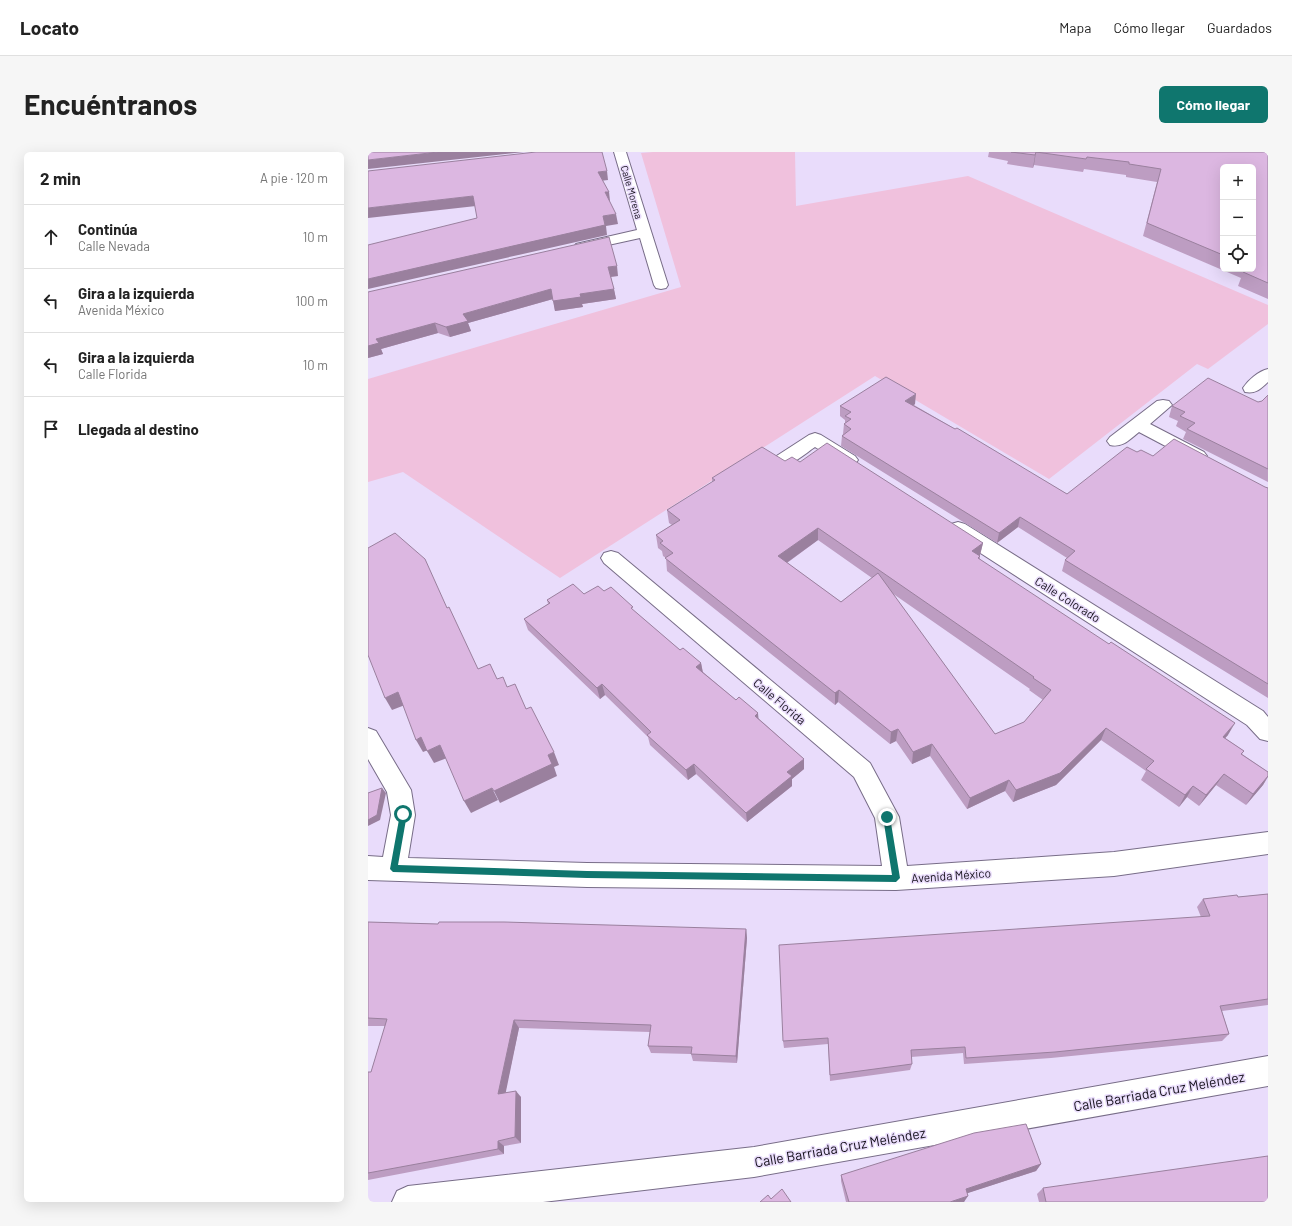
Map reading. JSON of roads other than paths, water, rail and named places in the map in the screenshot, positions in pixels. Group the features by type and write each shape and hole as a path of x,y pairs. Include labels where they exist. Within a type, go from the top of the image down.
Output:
{"street":[{"name":"Calle Morena","path":"620,152 661,285"},
{"path":"567,250 644,233"},
{"path":"1251,388 1268,374"},
{"path":"1116,442 1163,405"},
{"path":"1138,425 1213,464"},
{"path":"781,461 815,439 866,471"},
{"name":"Calle Colorado","path":"940,518 1255,718 1268,732"},
{"name":"Calle Florida","path":"611,558 862,770 887,817 896,878"},
{"path":"368,738 399,790 403,814 393,869"},
{"name":"Avenida México","path":"368,868 587,875 896,878 1114,864 1268,843"},
{"name":"Calle Barriada Cruz Meléndez","path":"408,1202 754,1162 1268,1071"}]}
